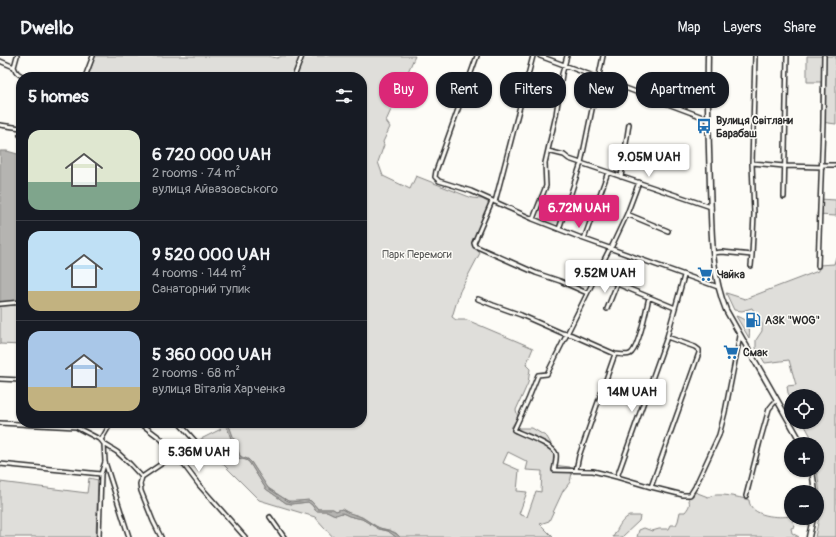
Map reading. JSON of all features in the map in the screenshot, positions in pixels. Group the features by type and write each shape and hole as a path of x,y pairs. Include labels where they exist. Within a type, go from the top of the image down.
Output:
{"main road":[{"path":"708,56 708,119 711,207 713,253 718,287 726,310 798,437"},
{"path":"809,537 812,525"}],"street":[{"path":"16,72 14,67 17,56"},
{"path":"88,72 93,56"},
{"path":"296,72 302,56"},
{"path":"477,56 435,177 438,181 472,191 494,202 584,239 718,287"},
{"path":"533,56 494,202 474,243 475,246 536,274 560,281 587,293"},
{"path":"540,56 581,72"},
{"path":"534,219 546,186 545,163 556,115 562,74 567,56"},
{"path":"600,72 603,56"},
{"path":"751,266 754,214 752,163 755,56"},
{"path":"784,197 787,56"},
{"path":"818,266 824,56"},
{"path":"0,61 14,67"},
{"path":"628,90 708,119"},
{"path":"559,229 581,163 593,108"},
{"path":"621,177 629,124"},
{"path":"0,125 16,127"},
{"path":"548,151 564,155 569,159 711,207"},
{"path":"752,163 784,166 836,165"},
{"path":"584,239 608,172"},
{"path":"639,182 627,214 612,246 547,374 538,375 514,430 546,444 554,451 556,456 554,470 593,471 683,495 690,495 719,435 740,336"},
{"path":"627,214 668,232"},
{"path":"713,253 722,252 752,254"},
{"path":"596,276 675,308"},
{"path":"617,477 667,337 684,276"},
{"path":"607,309 616,284"},
{"path":"478,299 521,315 562,333 572,335 614,354 625,355 630,354 636,346 649,298"},
{"path":"0,304 16,302"},
{"path":"651,487 699,353 695,347 667,337"},
{"path":"576,470 579,456 614,354"},
{"path":"0,379 16,380"},
{"path":"746,496 769,409 777,400"},
{"path":"0,423 16,424"},
{"path":"78,428 101,440 104,444 117,452 142,478"},
{"path":"101,440 108,428"},
{"path":"147,428 160,438 178,457 199,485 245,537"},
{"path":"161,537 141,491 140,484 142,478 170,458 182,456 197,443 183,428"},
{"path":"104,444 105,462 129,537"},
{"path":"99,537 101,474 105,462"},
{"path":"0,464 101,474"},
{"path":"270,518 284,537"}],"green space":[{"name":"Парк Перемоги","path":"95,56 267,56 277,58 282,56 415,56 408,72 379,72 379,108 392,108 386,121 390,127 383,142 384,145 378,162 383,176 410,189 416,176 472,198 482,199 489,203 472,246 480,253 460,291 452,317 456,320 467,320 533,348 526,365 530,369 528,383 516,410 518,417 511,428 532,428 547,437 554,449 553,465 570,467 572,473 570,482 563,491 549,521 540,524 553,537 400,537 396,533 379,528 362,517 342,509 336,511 333,509 318,509 311,501 288,501 268,488 251,462 240,456 230,428 367,428 367,72 90,72","holes":["508,452 528,462 526,470 542,471 541,492 536,491 527,517 519,514 527,492 517,491 519,470 503,463"]},
{"path":"807,56 836,56 836,124 821,122 821,82 807,82"},
{"path":"819,199 836,200 836,216 817,215"},
{"path":"836,257 836,537 815,537 817,525 824,525 824,485 819,485 818,477 824,477 824,437 811,437 807,429 824,429 824,389 787,389 787,386 796,385 789,360 765,363 756,348 756,340 762,331 762,324 752,308 742,311 734,310 726,293 745,299 818,271 819,265 834,264"},
{"path":"16,305 16,345 0,344 0,306"},
{"path":"736,316 743,319 748,324 750,330 749,338"},
{"path":"220,428 227,428 238,458 249,462 266,489 286,503 292,504 308,502 315,510 327,511 333,514 342,513 362,519 379,529 388,531 396,537 333,537 315,517 259,500 199,440 221,429"},
{"path":"89,478 98,480 96,537 0,537 0,482 87,493"},
{"path":"695,492 708,497 722,495 734,496 749,500 754,510 760,513 784,517 784,525 794,525 795,527 791,528 792,533 799,537 637,537 639,530 644,528 652,531 669,529 671,525 676,525 680,512 685,512 689,506 687,496 693,496"},
{"path":"629,516 640,516 639,521 623,537 613,537 621,523"}],"shaded area":[{"path":"0,151 7,151 16,154 16,300 0,302"},
{"path":"227,428 230,428 240,456 251,462 268,488 288,501 308,500 311,501 318,509 333,509 336,511 342,509 363,518 373,525 393,532 400,537 396,537 388,531 379,529 362,519 342,513 336,515 327,511 316,511 308,502 292,504 286,503 266,489 249,462 238,458"}],"place":[{"name":"Вулиця Світлани Барабаш","path":"704,126"},
{"name":"Чайка","path":"705,274"},
{"name":"АЗК \"WOG\"","path":"753,320"},
{"name":"Смак","path":"731,352"}]}
